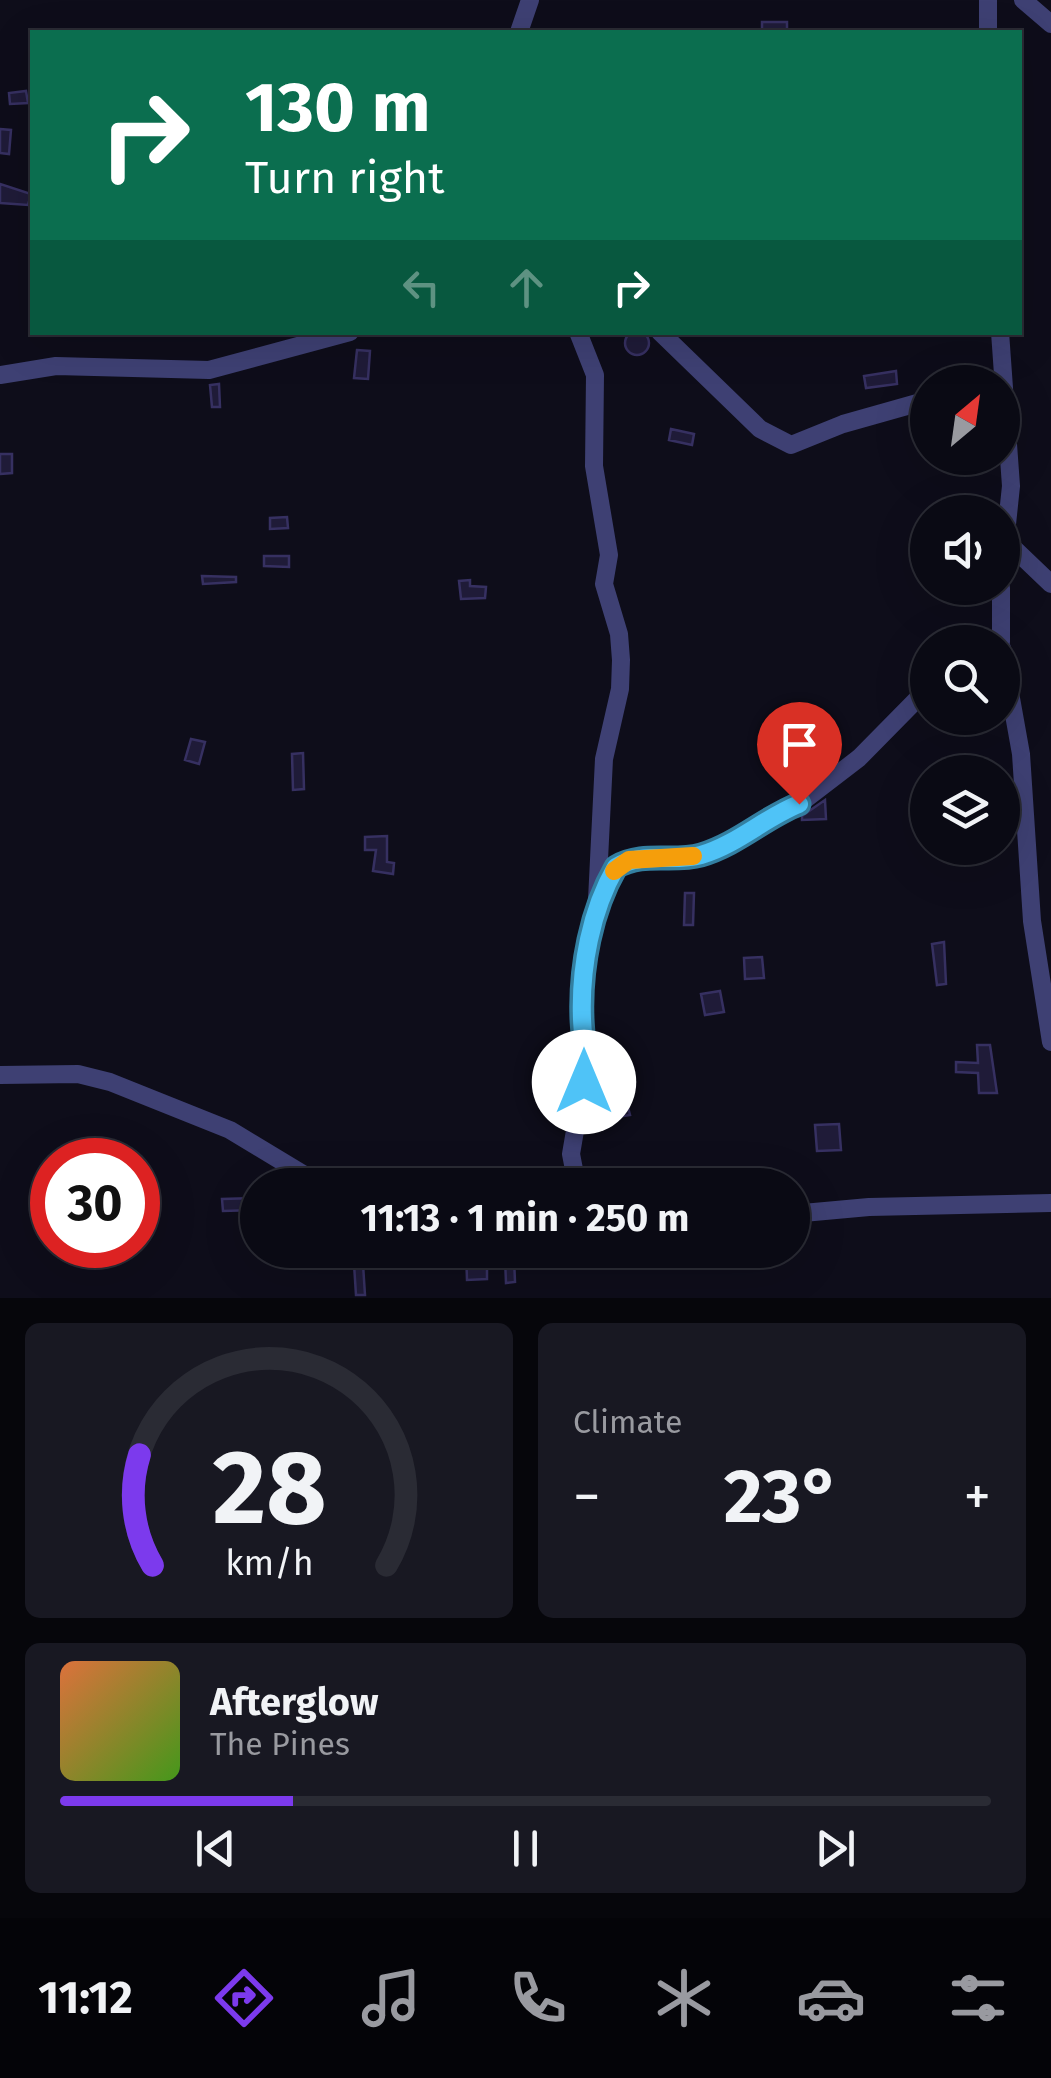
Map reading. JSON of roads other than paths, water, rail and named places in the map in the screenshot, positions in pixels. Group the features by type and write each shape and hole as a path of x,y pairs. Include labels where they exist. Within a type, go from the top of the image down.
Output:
{"street":[{"path":"520,30 530,0"},
{"path":"988,0 988,30"},
{"path":"1023,0 1051,24"},
{"path":"0,376 56,366 209,370 339,335"},
{"path":"573,1168 570,1154 587,1062 582,993 597,900 604,759 620,689 619,634 604,584 609,555 594,466 595,375 579,335"},
{"path":"663,335 760,428 791,445 843,424 910,405"},
{"path":"1000,335 1002,365"},
{"path":"1020,554 1051,584"},
{"path":"597,900 616,867 629,860 700,855 748,835 776,814 799,804 858,758 910,706"},
{"path":"1018,735 1032,921 1051,1042"},
{"path":"0,1075 78,1074 110,1082 230,1130 293,1168"},
{"path":"810,1212 870,1207 1051,1203"}]}
